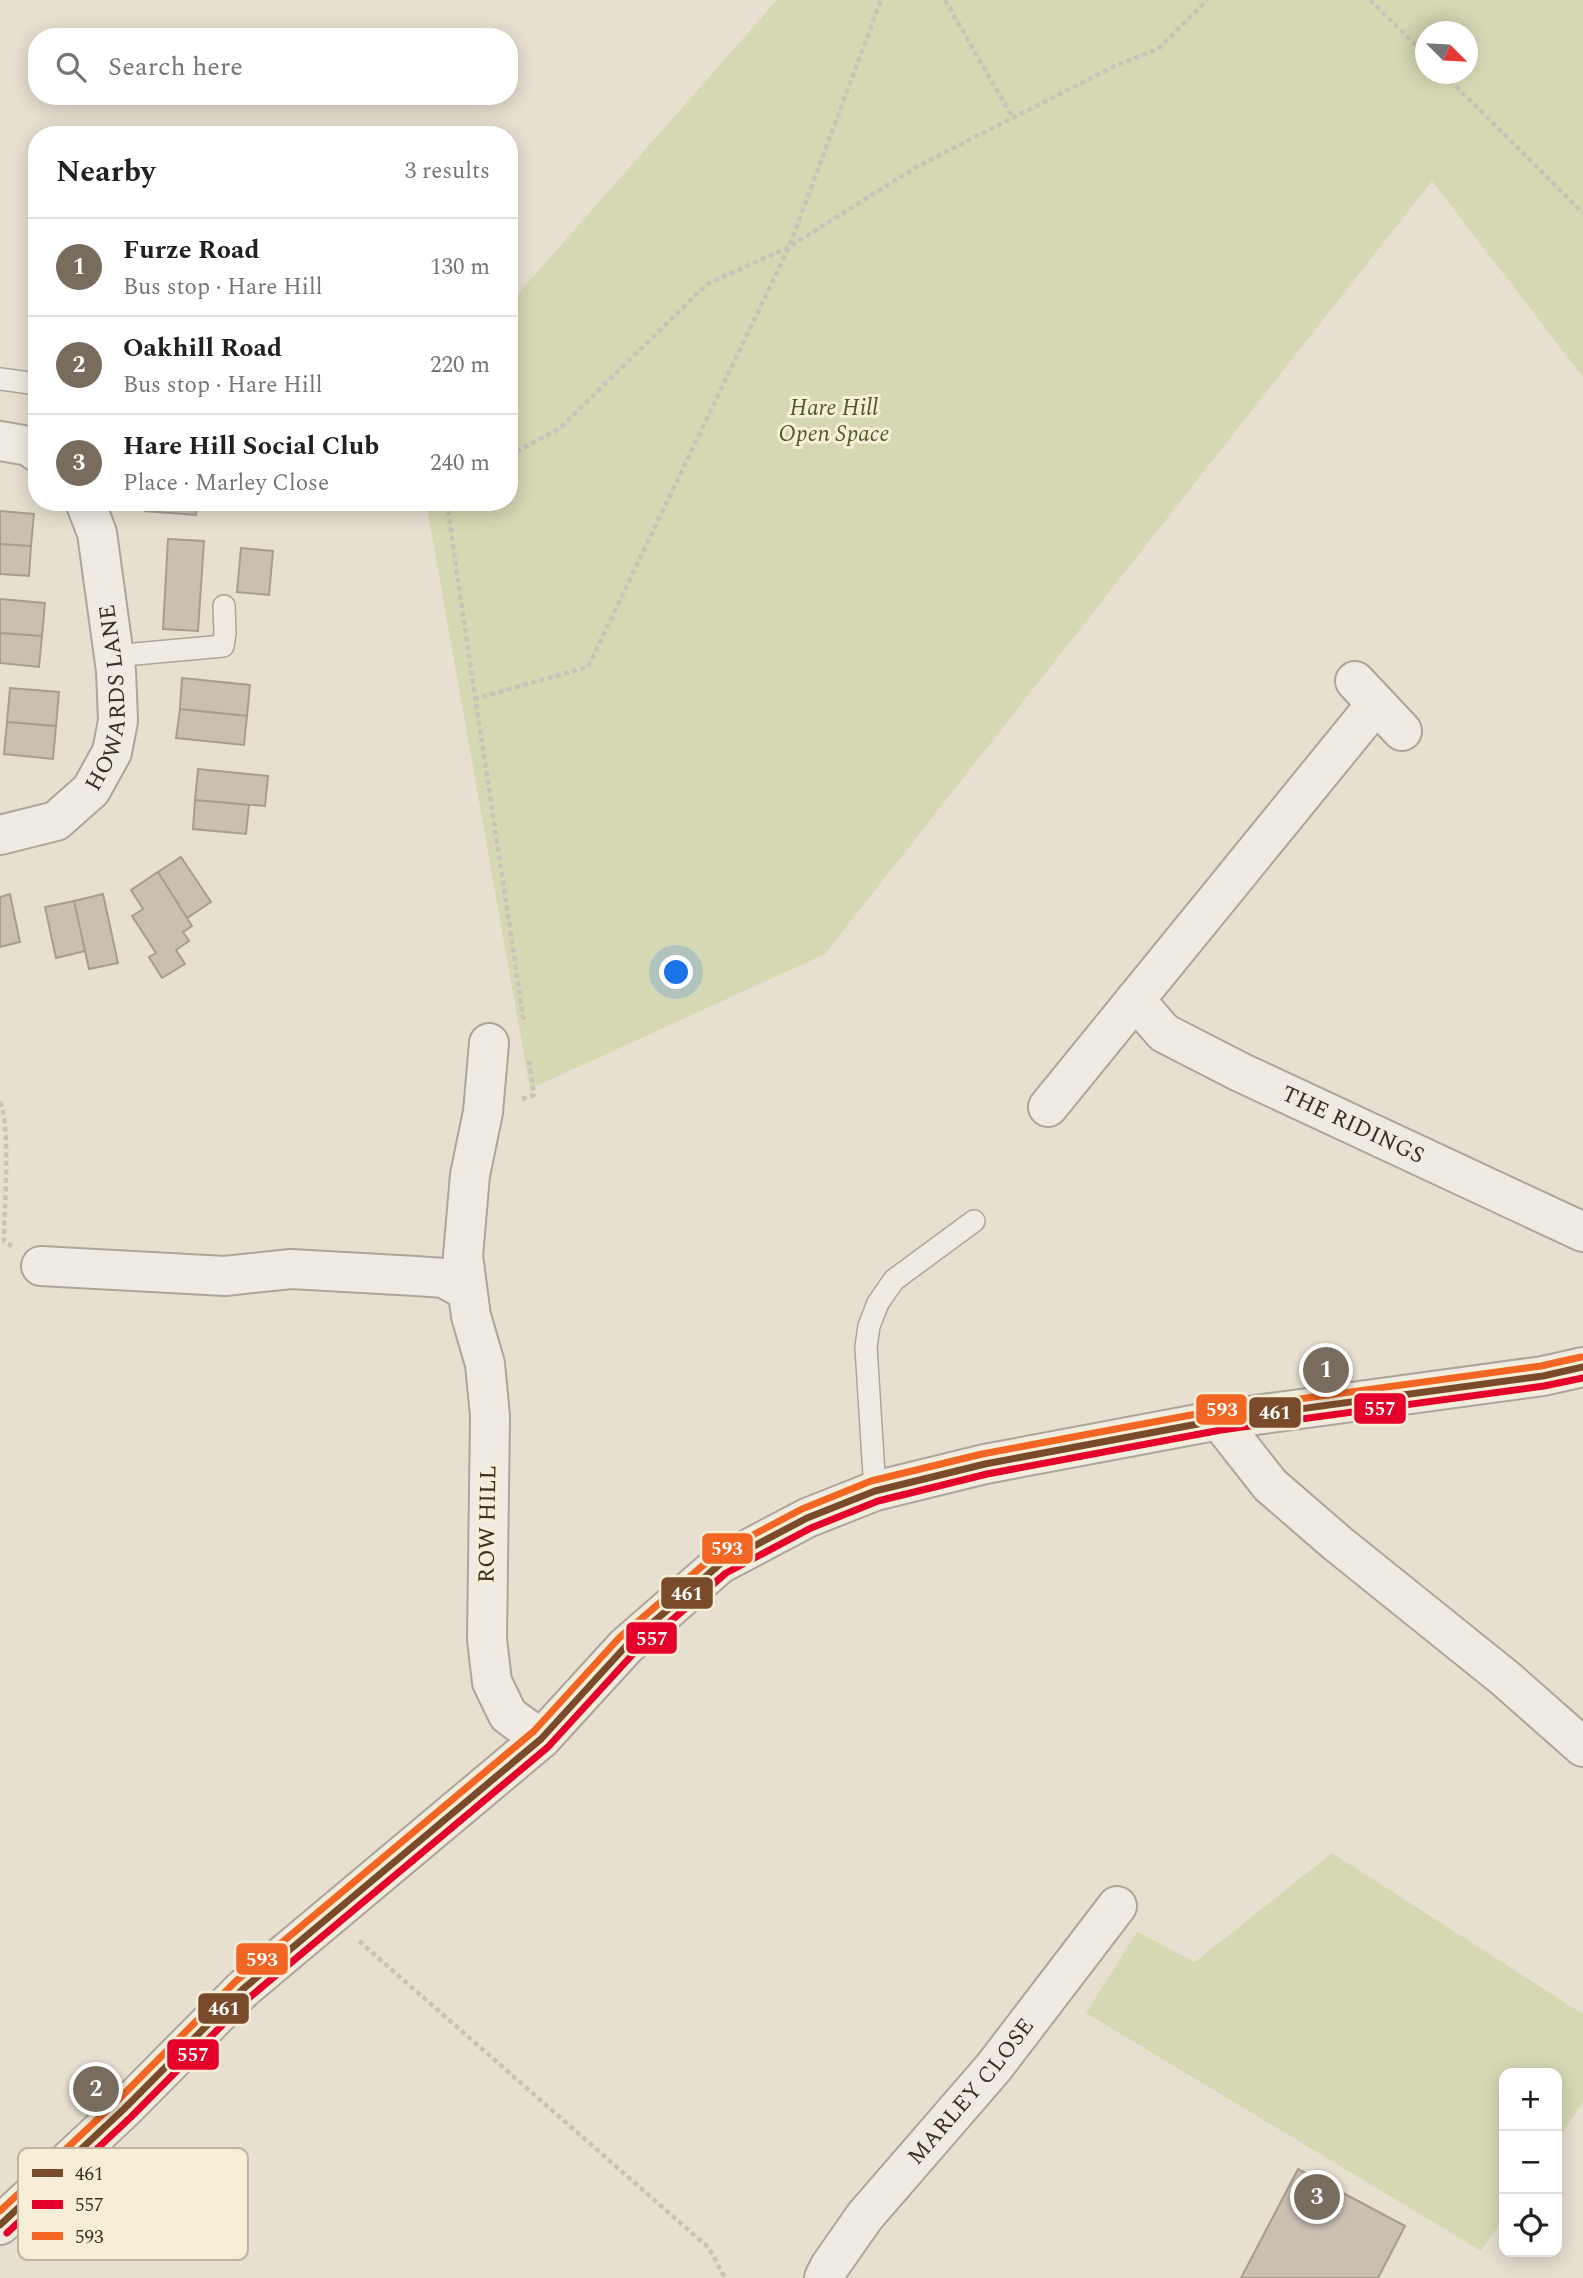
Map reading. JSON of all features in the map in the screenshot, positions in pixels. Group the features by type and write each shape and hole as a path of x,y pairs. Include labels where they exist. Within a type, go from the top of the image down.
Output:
{"street":[{"path":"0,441 28,446"},
{"name":"HOWARDS LANE","path":"0,835 56,821 91,790 112,752 118,721 113,656 97,533 88,511"},
{"path":"1048,1107 1135,1000 1365,693 1402,732"},
{"name":"THE RIDINGS","path":"1135,1000 1164,1033 1218,1061 1583,1232"},
{"name":"ROW HILL","path":"489,1043 483,1112 470,1175 463,1256 471,1316 485,1364 490,1416 487,1639 492,1682 508,1715 541,1739"},
{"path":"41,1266 225,1276 291,1269 402,1275 444,1278 467,1291"},
{"path":"79,2148 124,2109 243,1989 541,1739 625,1646 720,1564 807,1518 875,1492 985,1464 1219,1420 1543,1377 1583,1367"},
{"path":"1219,1420 1270,1485 1337,1543 1506,1679 1583,1746"},
{"name":"MARLEY CLOSE","path":"824,2278 865,2216 994,2067 1117,1906"},
{"path":"3,2215 18,2202"}],"lane":[{"path":"0,379 28,383"},
{"path":"113,656 223,646 224,606"},
{"path":"875,1492 866,1347 869,1326 878,1303 894,1280 974,1221"}],"path":[{"path":"474,699 588,667 789,247 881,0"},
{"path":"945,0 1013,118"},
{"path":"518,451 560,428 707,284 789,247 919,166 1115,66 1158,49 1208,0"},
{"path":"1370,0 1415,44"},
{"path":"1454,84 1583,214"},
{"path":"448,511 524,1027"},
{"path":"483,1112 534,1095 528,1054"},
{"path":"0,1102 4,1109 4,1241 41,1266"},
{"path":"331,1916 709,2248 724,2278"}],"green space":[{"name":"Hare Hill Open Space","path":"777,0 1583,0 1583,377 1432,181 825,954 530,1089 428,511 518,511 518,294"},
{"path":"1332,1853 1583,2014 1583,2102 1562,2134 1562,2068 1499,2068 1499,2224 1481,2251 1086,2013 1137,1932 1195,1962"}],"building":[{"path":"0,511 34,514 31,546 0,544"},
{"path":"145,511 196,511 196,515"},
{"path":"168,539 204,541 198,631 163,629"},
{"path":"0,544 31,546 29,576 0,574"},
{"path":"241,548 273,551 269,595 237,592"},
{"path":"0,599 45,603 42,636 0,633"},
{"path":"0,633 42,636 39,667 0,663"},
{"path":"182,678 250,685 247,716 180,709"},
{"path":"10,688 59,692 56,726 7,722"},
{"path":"180,709 247,716 244,745 176,738"},
{"path":"7,722 56,726 53,759 4,754"},
{"path":"198,769 268,776 265,806 195,800"},
{"path":"195,800 249,805 246,834 193,829"},
{"path":"181,857 211,902 187,918 158,872"},
{"path":"158,872 192,926 183,932 189,941 176,950 185,964 162,978 149,957 156,953 132,916 143,909 131,890"},
{"path":"10,894 20,942 0,947 0,897"},
{"path":"103,894 118,963 89,969 74,901"},
{"path":"74,901 85,951 56,958 45,907"},
{"path":"1298,2169 1405,2226 1378,2278 1241,2278"}],"transit line":[{"name":"593","path":"67,2148 236,1981 534,1731 619,1638 715,1555 802,1509 871,1481 982,1454 1218,1410 1541,1366 1581,1357"},
{"name":"461","path":"82,2148 243,1989 541,1739 626,1646 720,1564 807,1518 875,1491 985,1464 1219,1420 1543,1376 1583,1367"},
{"name":"557","path":"98,2148 250,1997 548,1747 633,1654 726,1573 811,1528 878,1501 987,1474 1221,1430 1544,1386 1583,1378"},
{"name":"593","path":"0,2211 18,2194"},
{"name":"461","path":"0,2225 18,2208"},
{"name":"557","path":"7,2233 18,2223"}],"place":[{"name":"Furze Road","path":"1326,1370"},
{"name":"Oakhill Road","path":"96,2089"},
{"name":"Hare Hill Social Club","path":"1317,2197"}]}
